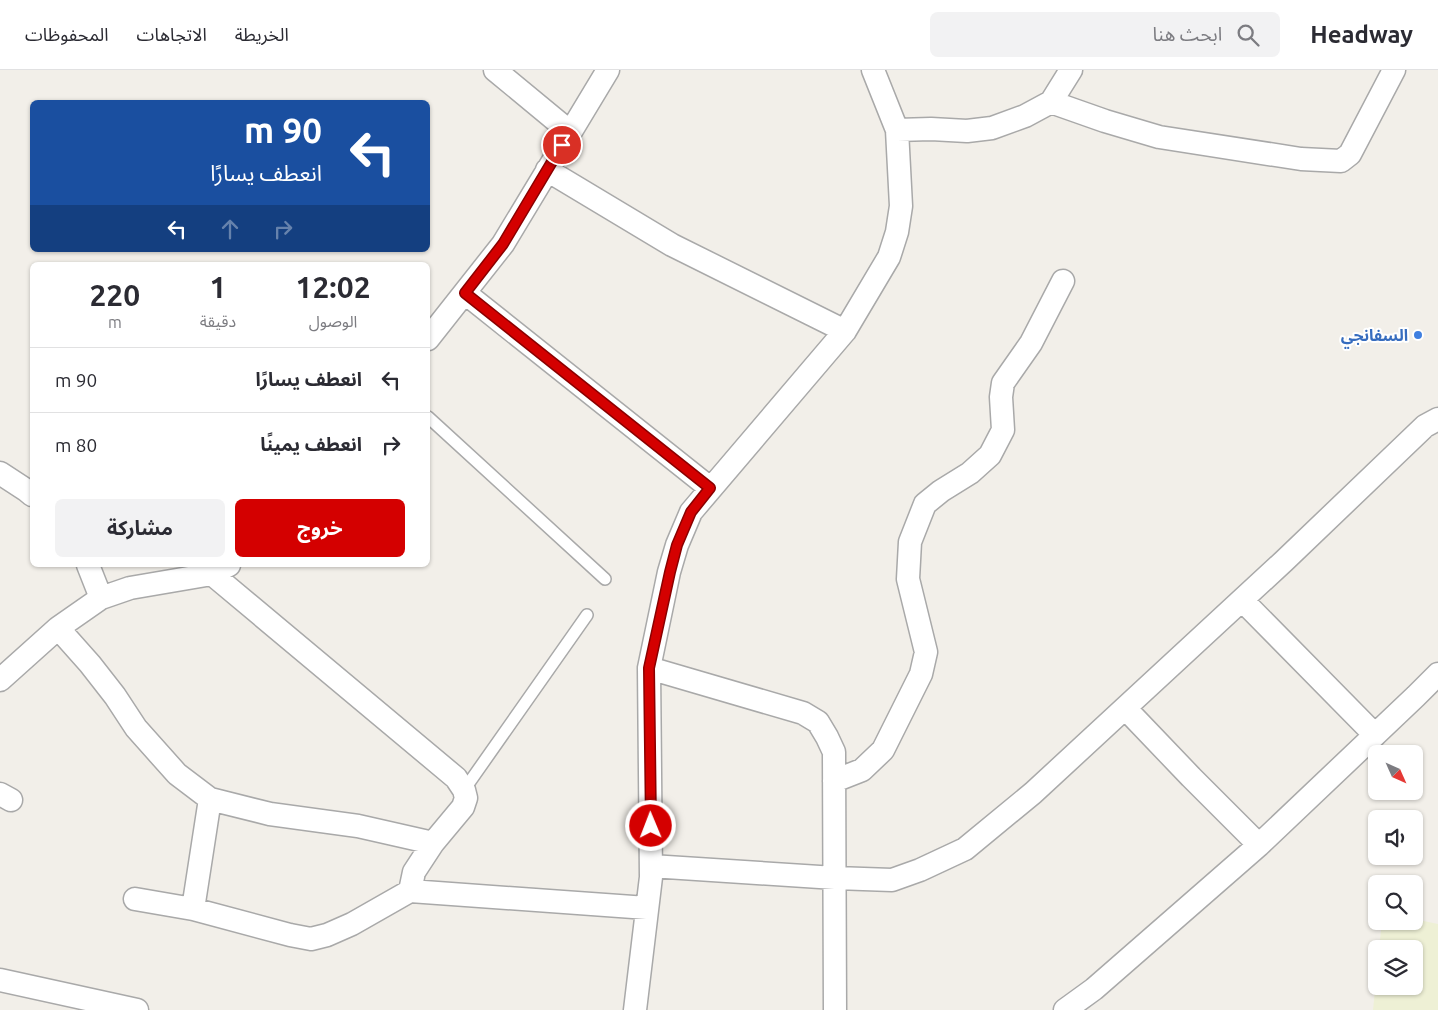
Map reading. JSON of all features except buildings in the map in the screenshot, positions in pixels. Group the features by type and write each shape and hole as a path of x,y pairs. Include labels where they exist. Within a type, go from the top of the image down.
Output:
{"street":[{"path":"495,70 570,132"},
{"path":"430,337 503,244 608,70"},
{"path":"635,1010 651,866 649,668 670,572 677,545 691,512 846,331 889,257 897,232 901,206 897,130 873,70"},
{"path":"897,130 967,131 992,128 1024,116 1051,102 1071,70"},
{"path":"1051,102 1159,137 1301,159 1341,161 1350,154 1394,70"},
{"path":"547,170 672,245 846,331"},
{"path":"834,781 862,770 883,750 921,674 926,652 908,579 910,542 925,504 942,490 970,473 990,455 1003,430 1001,397 1003,383 1031,343 1063,281"},
{"path":"465,293 710,488"},
{"path":"651,866 892,880 920,870 965,849 1033,793 1242,600 1425,426 1438,419"},
{"path":"0,474 30,493"},
{"path":"89,567 101,598"},
{"path":"0,680 58,628 101,598 130,588 220,570 456,778 464,790 466,798 463,807 433,842 414,872 410,891"},
{"path":"1242,600 1375,735"},
{"path":"58,628 115,696 136,728 178,774 210,799 270,814 358,826 433,842"},
{"path":"649,668 803,712 818,722 827,737 834,752 835,1010"},
{"path":"1065,1010 1094,989 1259,845 1438,674"},
{"path":"1125,708 1190,777 1259,845"},
{"path":"193,909 210,799"},
{"path":"136,899 193,909 311,939 352,924 410,891 647,908"},
{"path":"0,980 137,1010"}],"lane":[{"path":"430,419 605,579"},
{"path":"464,790 587,615"}],"green space":[{"path":"1423,921 1438,924 1438,1010 1373,1010 1374,995 1423,995 1423,940 1380,940 1381,930 1423,930"}],"place":[{"name":"السفانجي","path":"1418,335"}],"route":[{"path":"562,145 503,244 465,293 710,488 691,512 677,545 649,668 651,826"}]}
